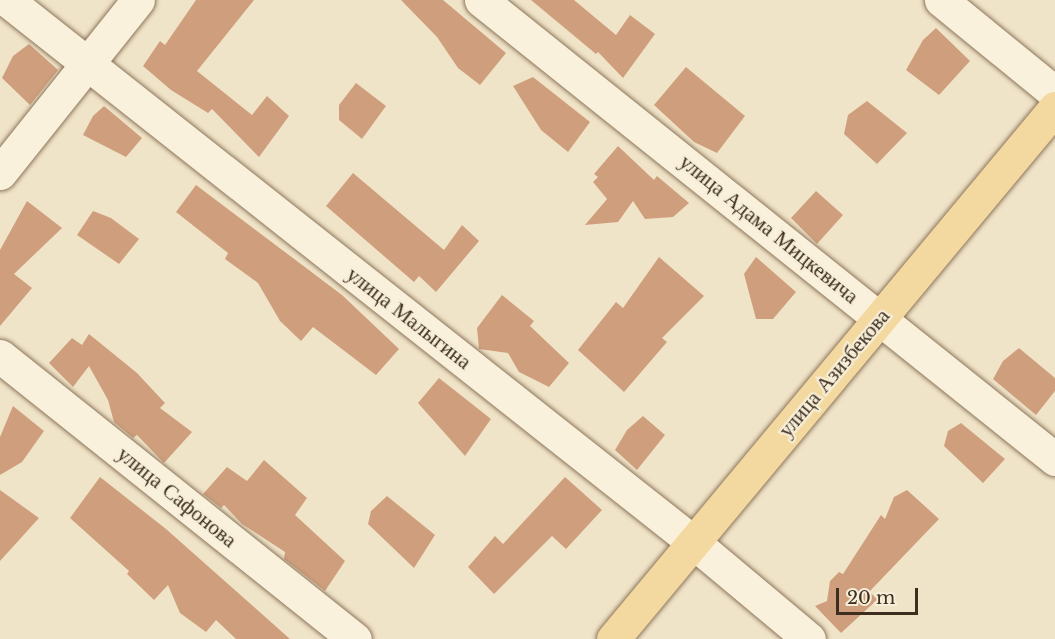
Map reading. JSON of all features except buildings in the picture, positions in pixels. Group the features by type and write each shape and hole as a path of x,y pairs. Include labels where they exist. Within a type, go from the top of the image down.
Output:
{"main road":[{"name":"улица Азизбекова","path":"612,639 1055,108"}],"street":[{"name":"улица Малыгина","path":"8,0 693,542 808,639"},
{"path":"0,173 138,0"},
{"name":"улица Адама Мицкевича","path":"482,0 1055,459"},
{"path":"941,0 1055,93"},
{"name":"улица Сафонова","path":"0,356 355,639"}]}
